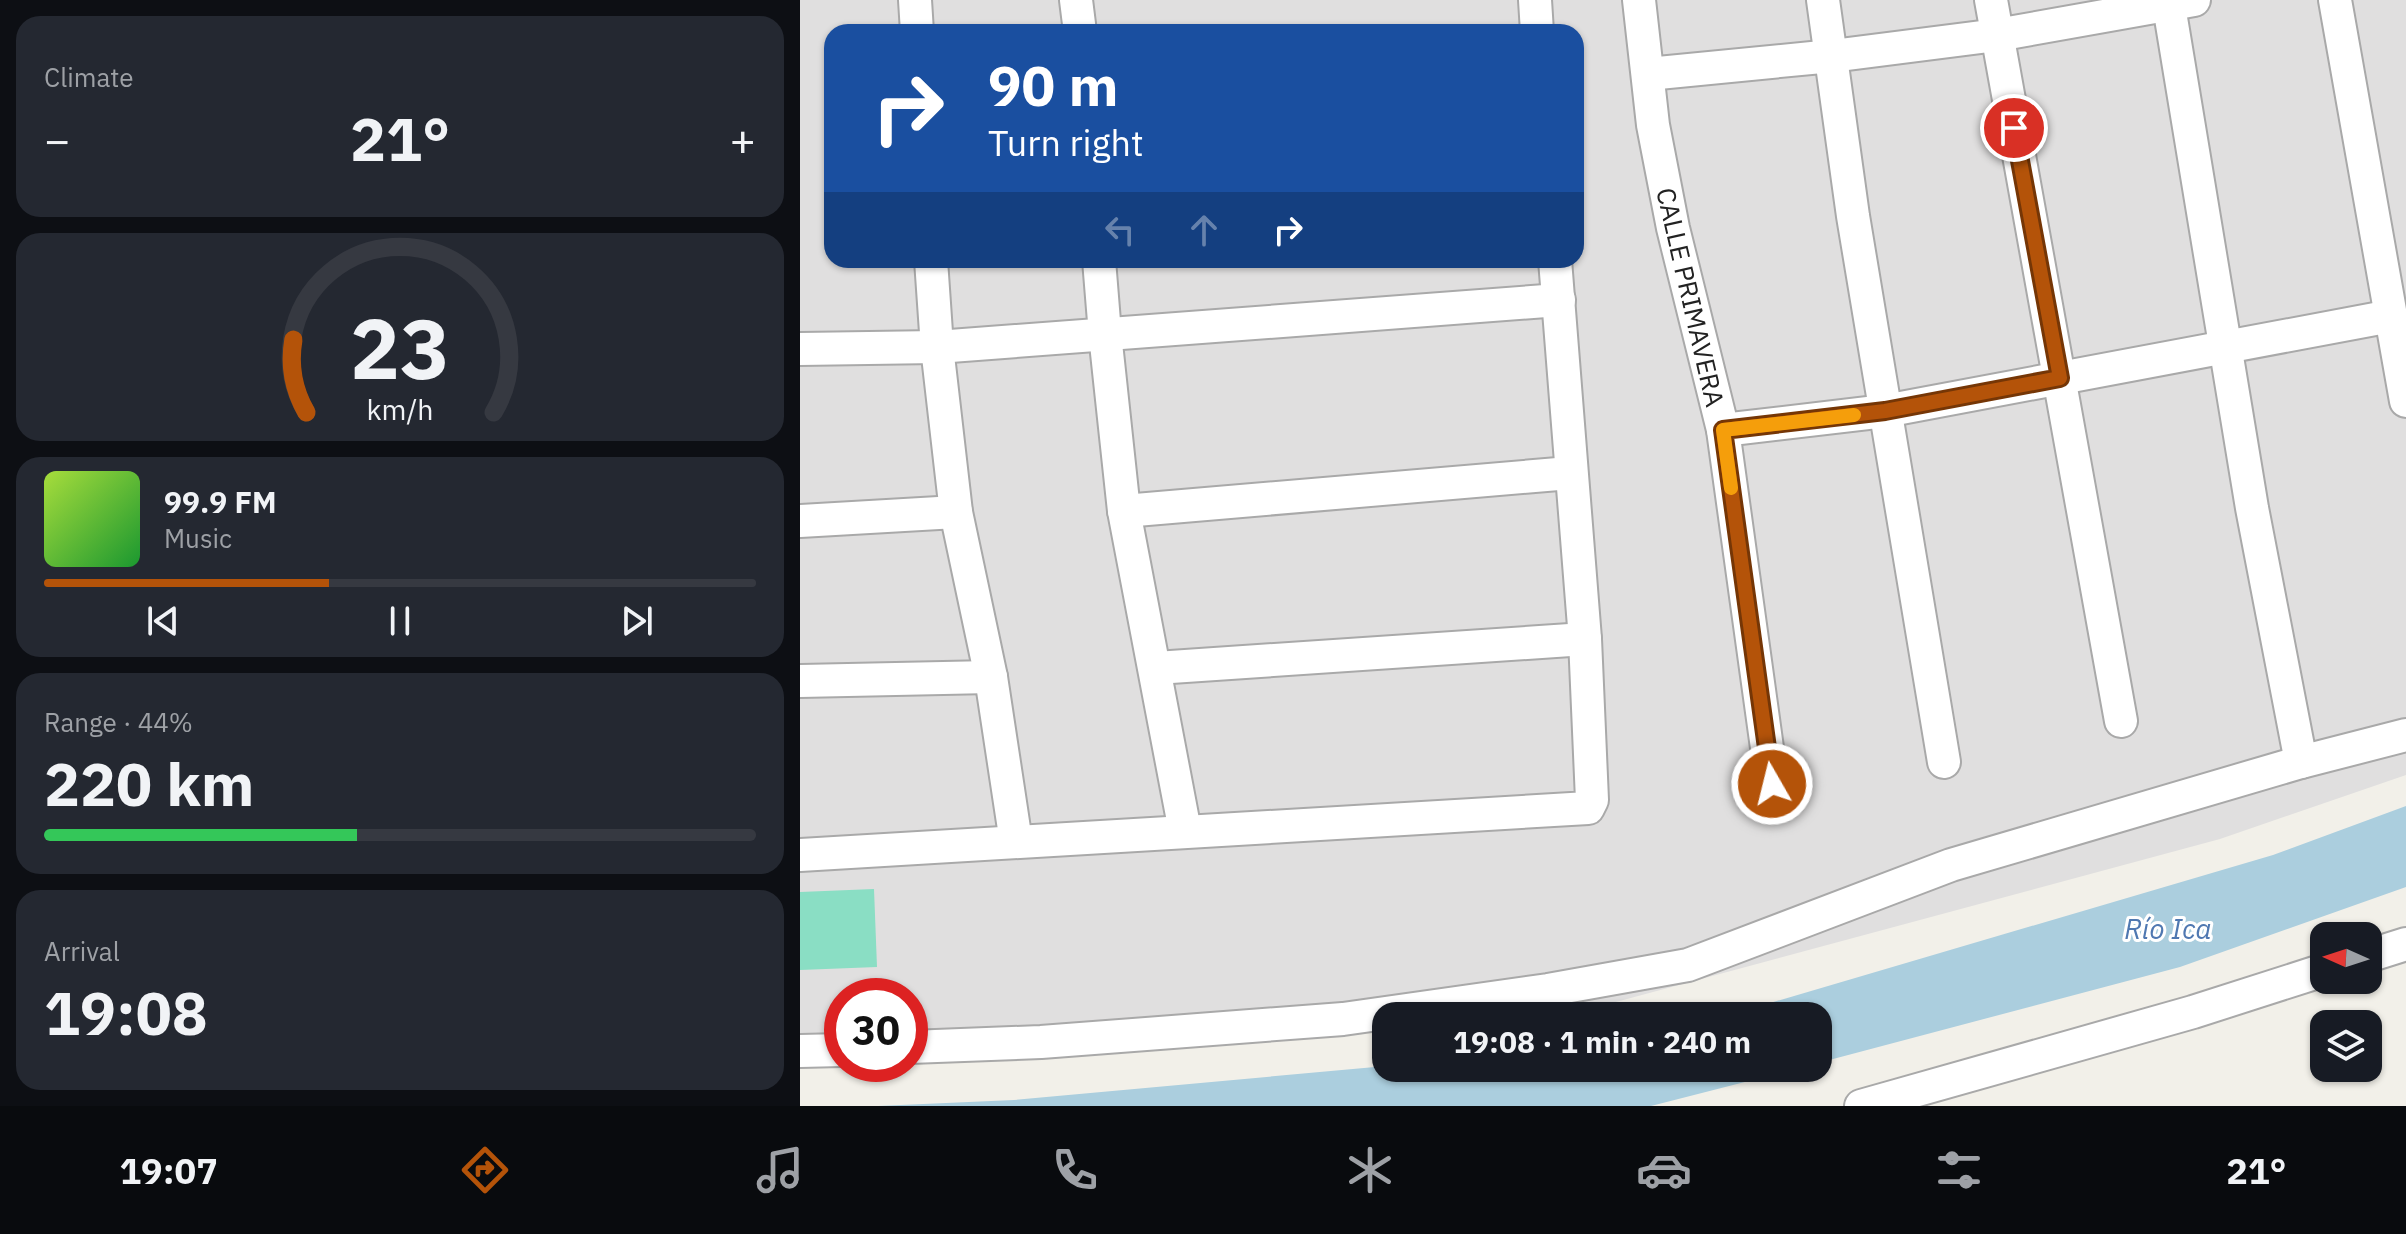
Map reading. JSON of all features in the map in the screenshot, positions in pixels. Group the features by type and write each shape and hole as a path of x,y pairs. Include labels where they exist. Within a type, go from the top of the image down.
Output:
{"street":[{"path":"915,0 916,24"},
{"path":"1076,0 1079,24"},
{"path":"1535,0 1536,24"},
{"name":"CALLE PRIMAVERA","path":"1639,0 1653,125 1673,228 1723,430 1772,784"},
{"path":"1823,0 1853,216 1944,762"},
{"path":"1991,0 2121,721"},
{"path":"2335,0 2404,384"},
{"path":"1648,74 1832,56 1997,35 2177,1 2252,508 2301,762"},
{"path":"932,268 937,347 956,512 991,677 1016,842"},
{"path":"1100,268 1124,511 1185,831"},
{"path":"800,855 1588,808 1592,800 1585,639 1556,268"},
{"path":"800,349 937,347 1559,300"},
{"path":"1723,430 1885,411 2391,316"},
{"path":"1124,511 1570,473"},
{"path":"800,521 956,512"},
{"path":"1156,668 1585,639"},
{"path":"800,681 991,677"},
{"path":"928,1046 1041,1042 1343,1019 1548,990 1688,965 1951,865 2301,762 2406,735"},
{"path":"2382,952 2406,944"},
{"path":"1861,1106 2193,1012 2310,974"},
{"path":"800,1051 824,1050"}],"shaded area":[{"path":"800,0 2406,0 2406,775 2220,839 1616,1002 1372,1002 1372,1033 928,1055 928,978 824,978 824,1059 800,1060"}],"green space":[{"path":"874,889 877,967 800,970 800,892"}],"water":[{"name":"Río Ica","path":"2406,806 2406,887 2180,967 1832,1059 1832,1002 1774,1002 2273,855"},
{"path":"1372,1067 1372,1082 1744,1082 1651,1106 878,1106 1014,1100"}],"slow traffic":[{"path":"1731,488 1723,430 1854,415"}],"route":[{"path":"1772,784 1723,430 1885,411 2060,378 2014,128"}]}
